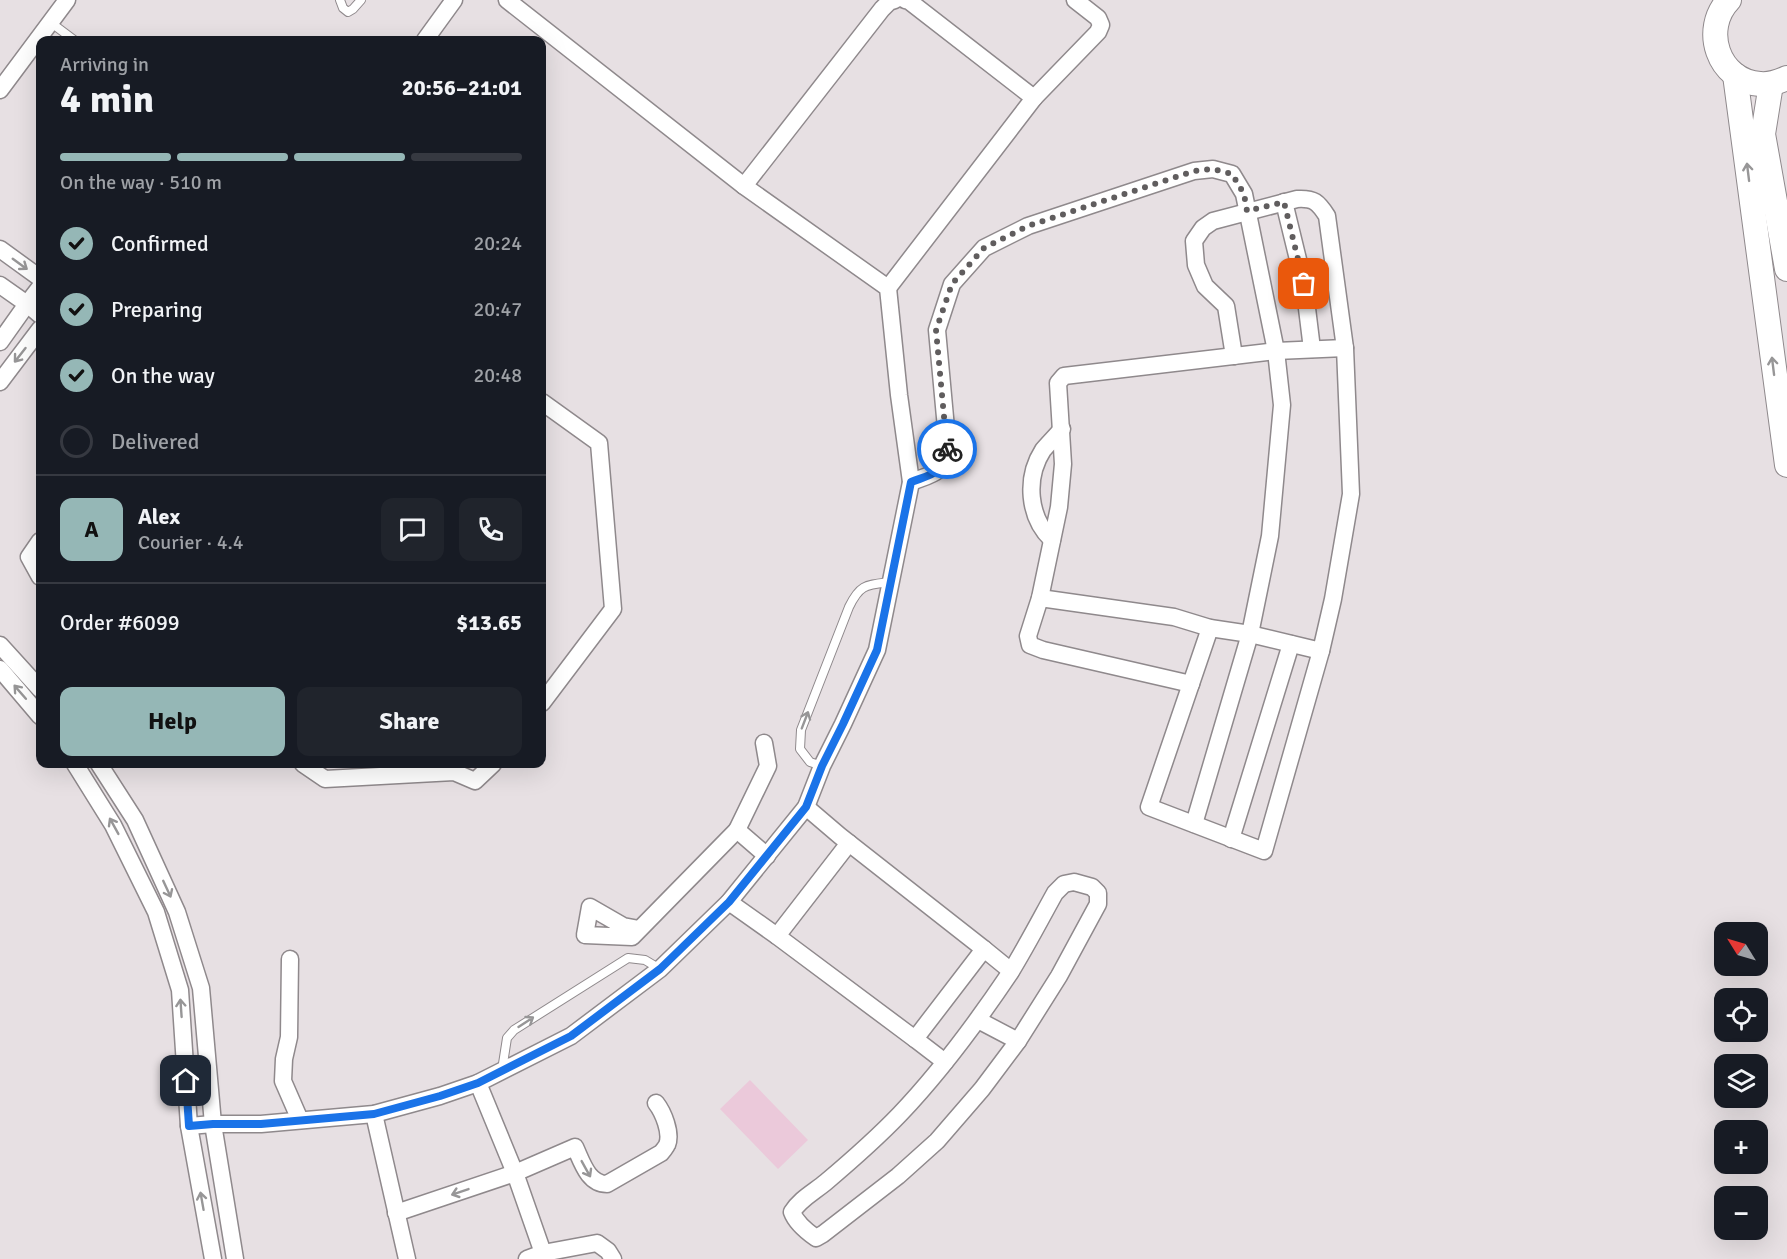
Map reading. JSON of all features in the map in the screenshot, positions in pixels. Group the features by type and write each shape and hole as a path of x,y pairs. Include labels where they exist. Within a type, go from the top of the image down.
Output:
{"main road":[{"path":"1724,2 1716,20 1714,36 1717,51 1724,65 1735,75 1752,83 1779,81 1763,134 1786,259"},
{"path":"1735,75 1787,465"}],"street":[{"path":"40,36 67,0"},
{"path":"428,36 454,0"},
{"path":"507,0 744,186 888,288"},
{"path":"744,186 882,9 895,0"},
{"path":"905,0 1034,98"},
{"path":"189,1126 261,1124 374,1114 478,1083 571,1036 660,969 729,902 806,807 822,766 877,650 911,482 888,288 1034,98 1098,32 1101,25 1098,18 1080,2"},
{"path":"0,90 36,41"},
{"path":"911,482 937,473 945,462 948,450 936,330 952,284 984,248 1028,226 1194,171 1213,169 1232,174 1244,194 1276,351 1282,405 1270,536 1250,634 1194,824"},
{"path":"1210,628 1149,807 1264,851 1321,651 1333,599 1351,494 1345,348 1327,216 1320,205 1310,198 1284,202 1213,221 1203,228 1194,241 1196,265 1205,286 1226,306 1234,356"},
{"path":"1284,202 1304,284 1312,349"},
{"path":"0,249 36,275"},
{"path":"0,285 36,312"},
{"path":"0,342 36,292"},
{"path":"0,382 36,334"},
{"path":"1191,684 1030,645 1028,636 1040,598 1059,507 1063,464 1058,383 1064,376 1276,351 1345,348"},
{"path":"546,405 599,443 613,609 546,697"},
{"path":"1052,540 1038,523 1031,501 1034,471 1043,451 1062,429"},
{"path":"36,547 29,557 36,570"},
{"path":"1040,598 1174,617 1210,628 1250,634 1321,651"},
{"path":"1231,839 1291,644"},
{"path":"0,645 36,685"},
{"path":"0,669 36,711"},
{"path":"639,928 623,926 590,907 585,935 632,937 737,830 768,765 764,744"},
{"path":"77,768 113,825 156,912 180,990 189,1126 213,1259"},
{"path":"102,768 135,820 177,912 201,988 213,1124 235,1259"},
{"path":"309,768 325,779 454,772 475,781 490,768"},
{"path":"806,807 1011,971"},
{"path":"737,830 767,856"},
{"path":"777,936 849,843"},
{"path":"1074,882 1092,887 1098,893 1098,904 1059,976 1018,1041 981,1089 937,1141 898,1176 824,1234 816,1238 809,1233 794,1219 792,1212 797,1204 867,1147 901,1113 978,1020 1011,971 1055,893 1064,884 1074,882"},
{"path":"729,902 945,1062"},
{"path":"915,1039 984,949"},
{"path":"290,959 289,1037 284,1059 283,1081 300,1120"},
{"path":"978,1020 1018,1041"},
{"path":"478,1083 515,1173 543,1252"},
{"path":"396,1213 515,1173 574,1147 591,1178 598,1184 607,1184 661,1153 667,1145 668,1136 663,1113 656,1103"},
{"path":"374,1114 407,1259"},
{"path":"527,1259 543,1252 597,1243 608,1251 613,1259"}],"lane":[{"path":"340,0 343,8 348,12 361,0"},
{"path":"50,22 69,36"},
{"path":"822,766 810,762 800,749 801,730 857,591 870,584 891,582"},
{"path":"502,1071 507,1038 514,1030 628,958 645,960 660,969"}],"shaded area":[{"path":"750,1080 808,1140 778,1169 720,1109"}],"way so far":[{"path":"947,449 936,330 952,284 984,248 1028,226 1194,171 1213,169 1232,174 1244,194 1247,211 1284,202 1304,284"}],"route":[{"path":"186,1081 189,1126 261,1124 374,1114 478,1083 571,1036 660,969 729,902 806,807 822,766 877,650 911,482 937,473 945,462 947,449"}]}
